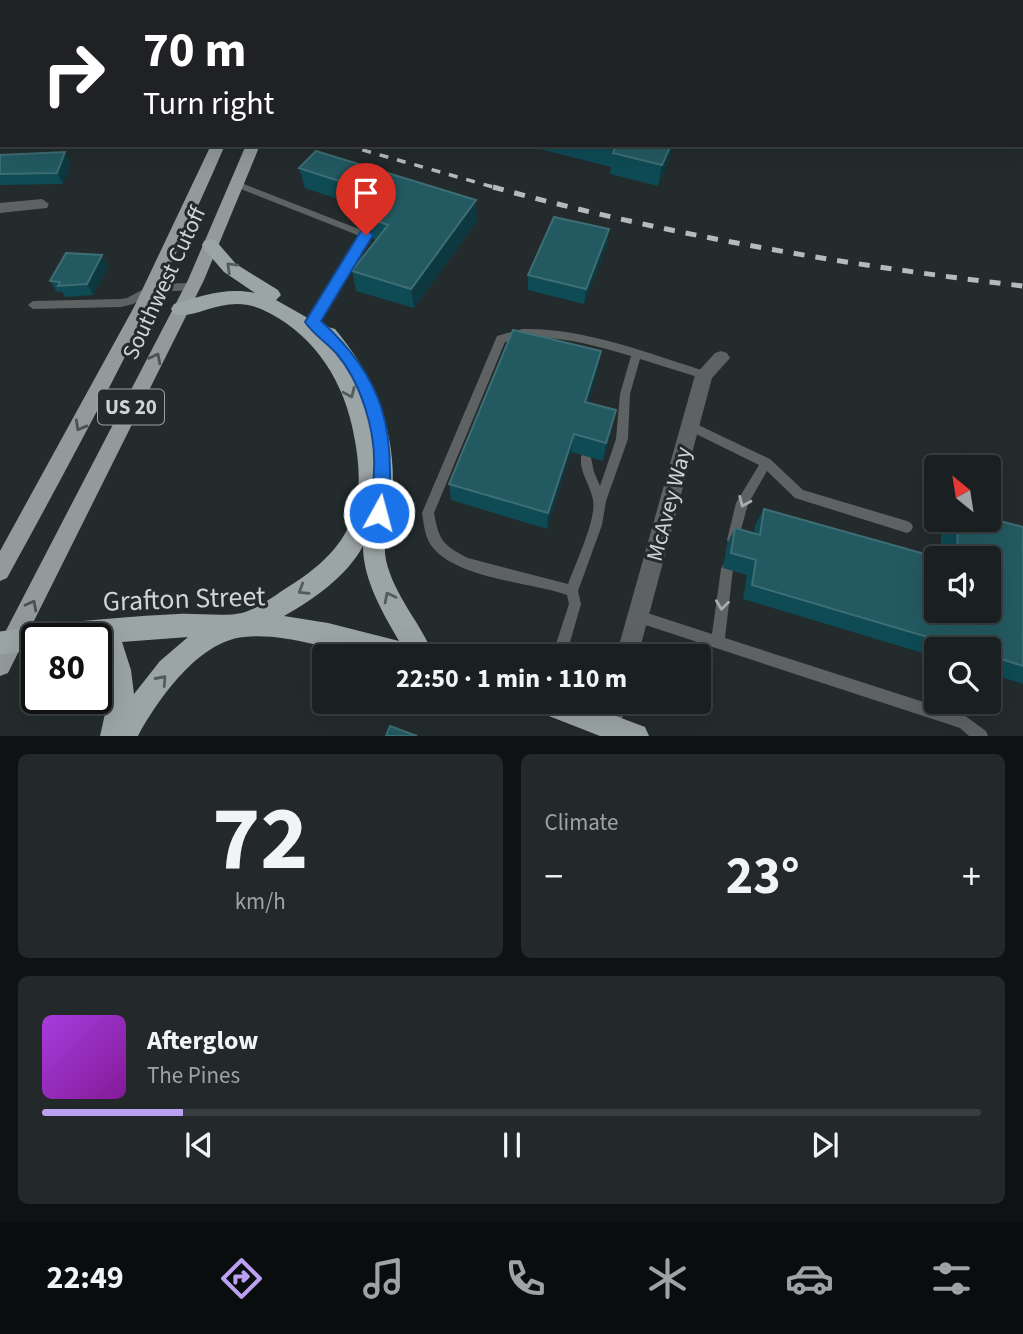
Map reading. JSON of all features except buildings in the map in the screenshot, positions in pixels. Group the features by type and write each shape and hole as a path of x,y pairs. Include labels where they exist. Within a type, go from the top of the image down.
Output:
{"highway":[{"path":"210,245 240,276 341,348 358,371 379,433 383,467 374,557 380,580 415,644"},
{"path":"123,736 148,696 184,657 206,639 244,624 328,575 361,532 372,492 368,441 361,422 342,376 310,326 270,305 238,295 221,296 180,309"},
{"name":"Grafton Street","path":"112,631 244,624 302,630 360,644"},
{"name":"Grafton Street","path":"0,643 21,640"},
{"path":"112,646 117,657 122,692 121,716 113,736"},
{"path":"586,714 610,721 636,736"}],"main road":[{"name":"Southwest Cutoff","path":"0,571 153,288 217,147"},
{"name":"Southwest Cutoff","path":"0,665 192,287 252,147"}],"street":[{"path":"0,208 42,204"},
{"name":"McAvey Way","path":"630,644 704,375 721,358"}],"lane":[{"path":"236,184 366,235 310,326"},
{"path":"33,305 121,303 153,288 192,287"},
{"path":"572,591 554,584 494,572 453,556 436,543 428,513 501,338 526,331 607,343 704,375"},
{"path":"563,644 575,604 572,591 596,525 600,501 622,439 625,394 637,353"},
{"path":"616,404 625,394"},
{"path":"690,426 765,463 799,494 907,527"},
{"path":"586,456 588,472 600,501"},
{"path":"732,546 742,503 765,463"},
{"path":"718,642 727,569"},
{"path":"638,616 964,722 981,736"}],"railway":[{"path":"352,147 500,189"},
{"path":"493,187 624,220 756,247 1023,286"}],"route":[{"path":"366,235 313,322 341,348 358,371 369,398 377,424 383,467 379,513"}]}
